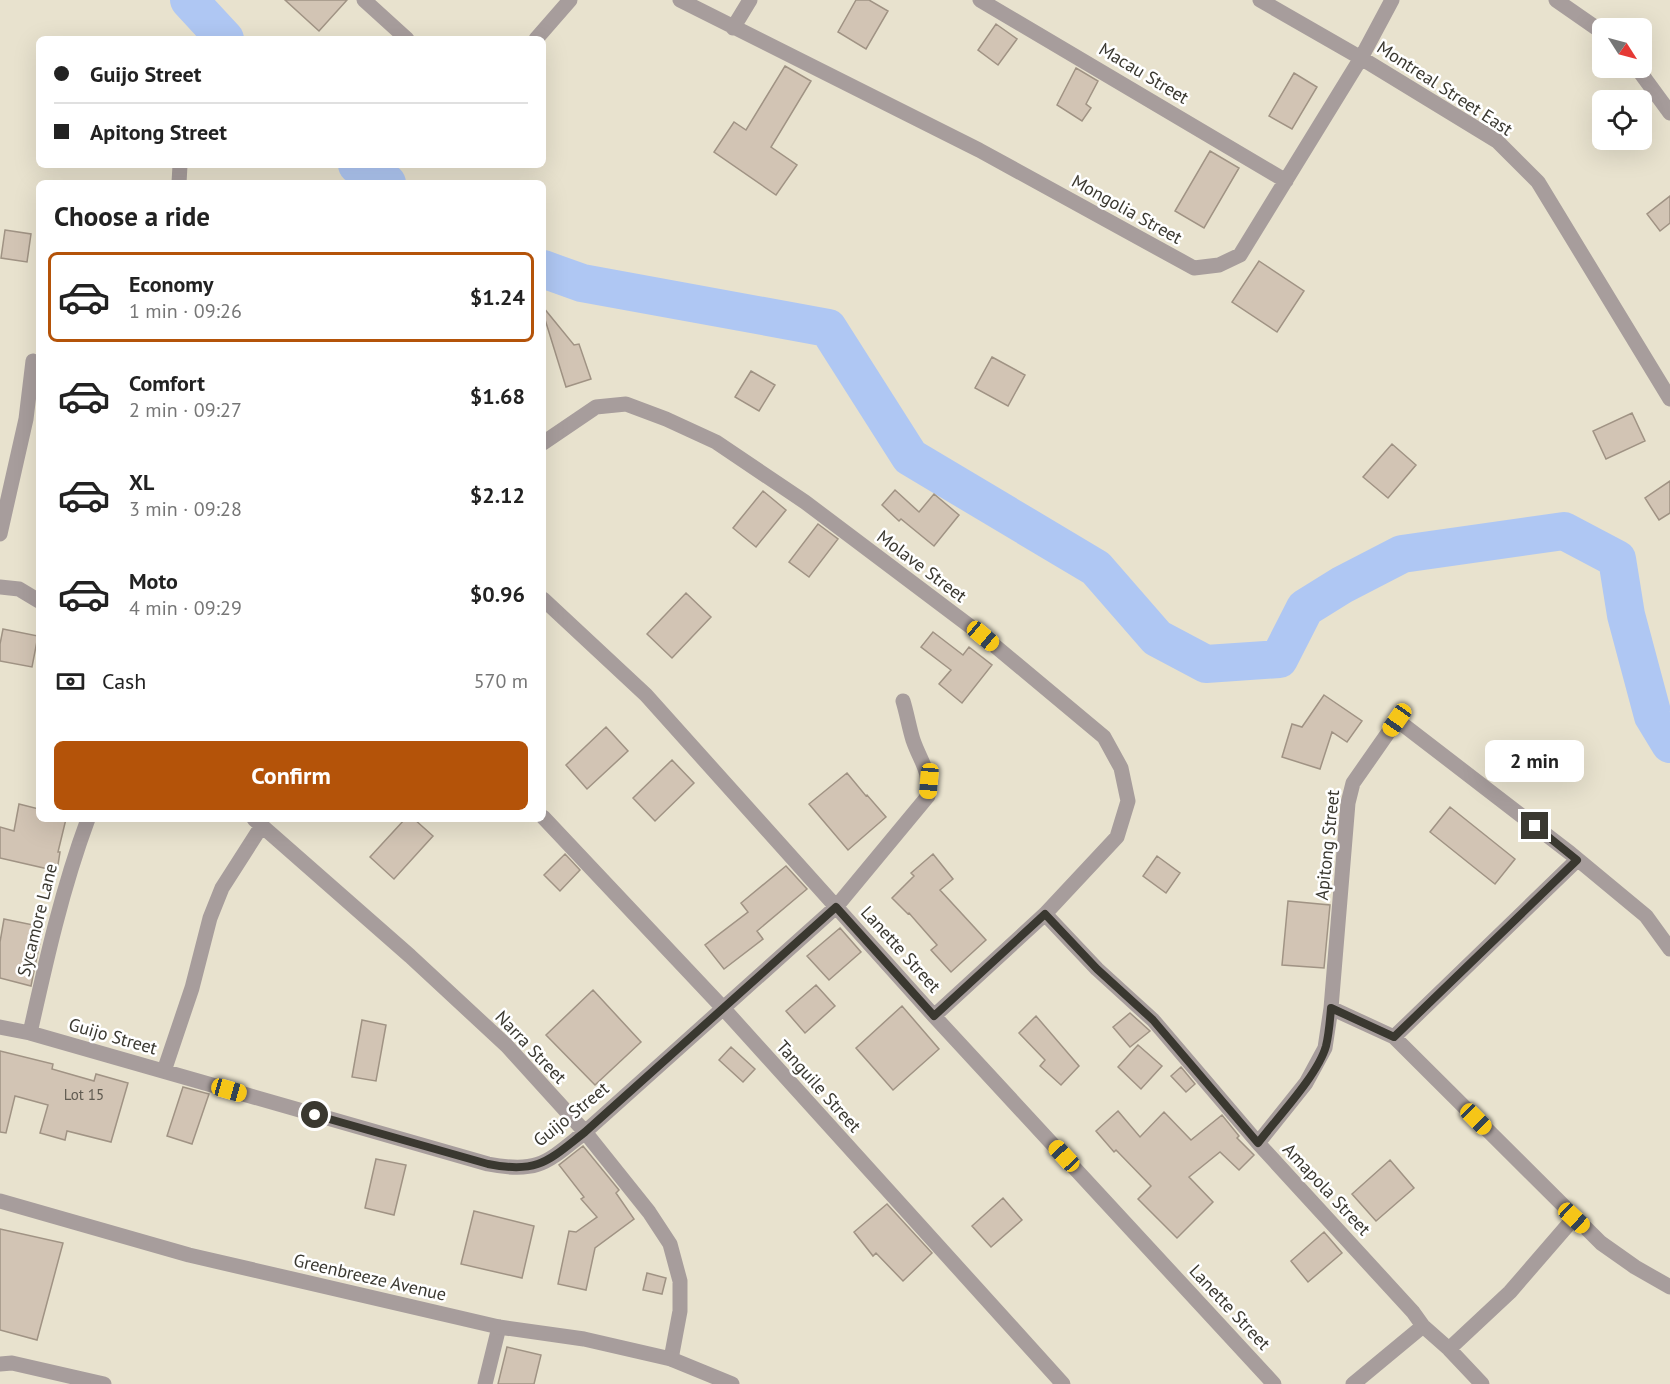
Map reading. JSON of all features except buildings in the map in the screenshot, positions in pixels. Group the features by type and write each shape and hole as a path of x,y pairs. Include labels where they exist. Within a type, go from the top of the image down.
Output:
{"street":[{"path":"364,0 403,36"},
{"path":"539,36 570,0"},
{"name":"Mongolia Street","path":"680,0 979,150 1194,268 1219,265 1240,255 1361,58 1392,0"},
{"path":"734,28 750,0"},
{"name":"Macau Street","path":"980,0 1286,181"},
{"name":"Montreal Street East","path":"1260,0 1497,141 1538,182 1670,399"},
{"path":"1556,0 1592,25"},
{"path":"1644,78 1670,113"},
{"path":"0,534 26,419 33,362"},
{"name":"Molave Street","path":"546,441 596,407 626,404 716,442 805,502 983,636 1104,737 1121,768 1128,801 1117,837 1045,914 934,1016"},
{"path":"0,587 19,589 36,599"},
{"name":"Lanette Street","path":"546,602 646,695 934,1016 1274,1384"},
{"name":"Guijo Street","path":"0,1027 30,1033 488,1164 508,1168 526,1168 543,1163 585,1132 836,907 928,796 929,781 914,741 903,701"},
{"name":"Apitong Street","path":"1258,1143 1306,1083 1325,1048 1331,1008 1348,803 1353,783 1397,720 1646,916 1670,949"},
{"name":"Tanguile Street","path":"546,820 723,1008 1063,1384"},
{"name":"Sycamore Lane","path":"30,1033 56,918 87,822"},
{"path":"164,1071 192,988 210,918 222,888 258,823"},
{"name":"Narra Street","path":"258,823 410,956 507,1046 585,1132 649,1212 670,1244 680,1281 680,1311 671,1359"},
{"path":"1394,1037 1577,860"},
{"name":"Amapola Street","path":"1045,914 1097,969 1153,1020 1258,1143 1413,1312 1423,1326 1449,1349 1482,1384"},
{"path":"1331,1008 1394,1037 1601,1243 1635,1267 1670,1287"},
{"name":"Greenbreeze Avenue","path":"0,1201 189,1255 500,1327 584,1340 671,1359 732,1384"},
{"path":"1449,1349 1510,1292 1574,1218"},
{"path":"1353,1384 1423,1326"},
{"path":"485,1384 500,1327"},
{"path":"0,1364 12,1363 104,1384"}],"waterway":[{"path":"189,0 222,36"},
{"path":"362,168 382,180"},
{"path":"546,270 582,283 828,328 910,457 1096,568 1157,638 1206,664 1279,659 1305,608 1342,585 1402,554 1564,531 1617,559 1626,615 1653,716 1670,744"}],"route":[{"path":"315,1115 488,1164 508,1168 526,1168 543,1163 585,1132 836,907 934,1016 1045,914 1097,969 1153,1020 1258,1143 1306,1083 1316,1065 1325,1048 1331,1008 1394,1037 1577,860 1535,826"}]}
